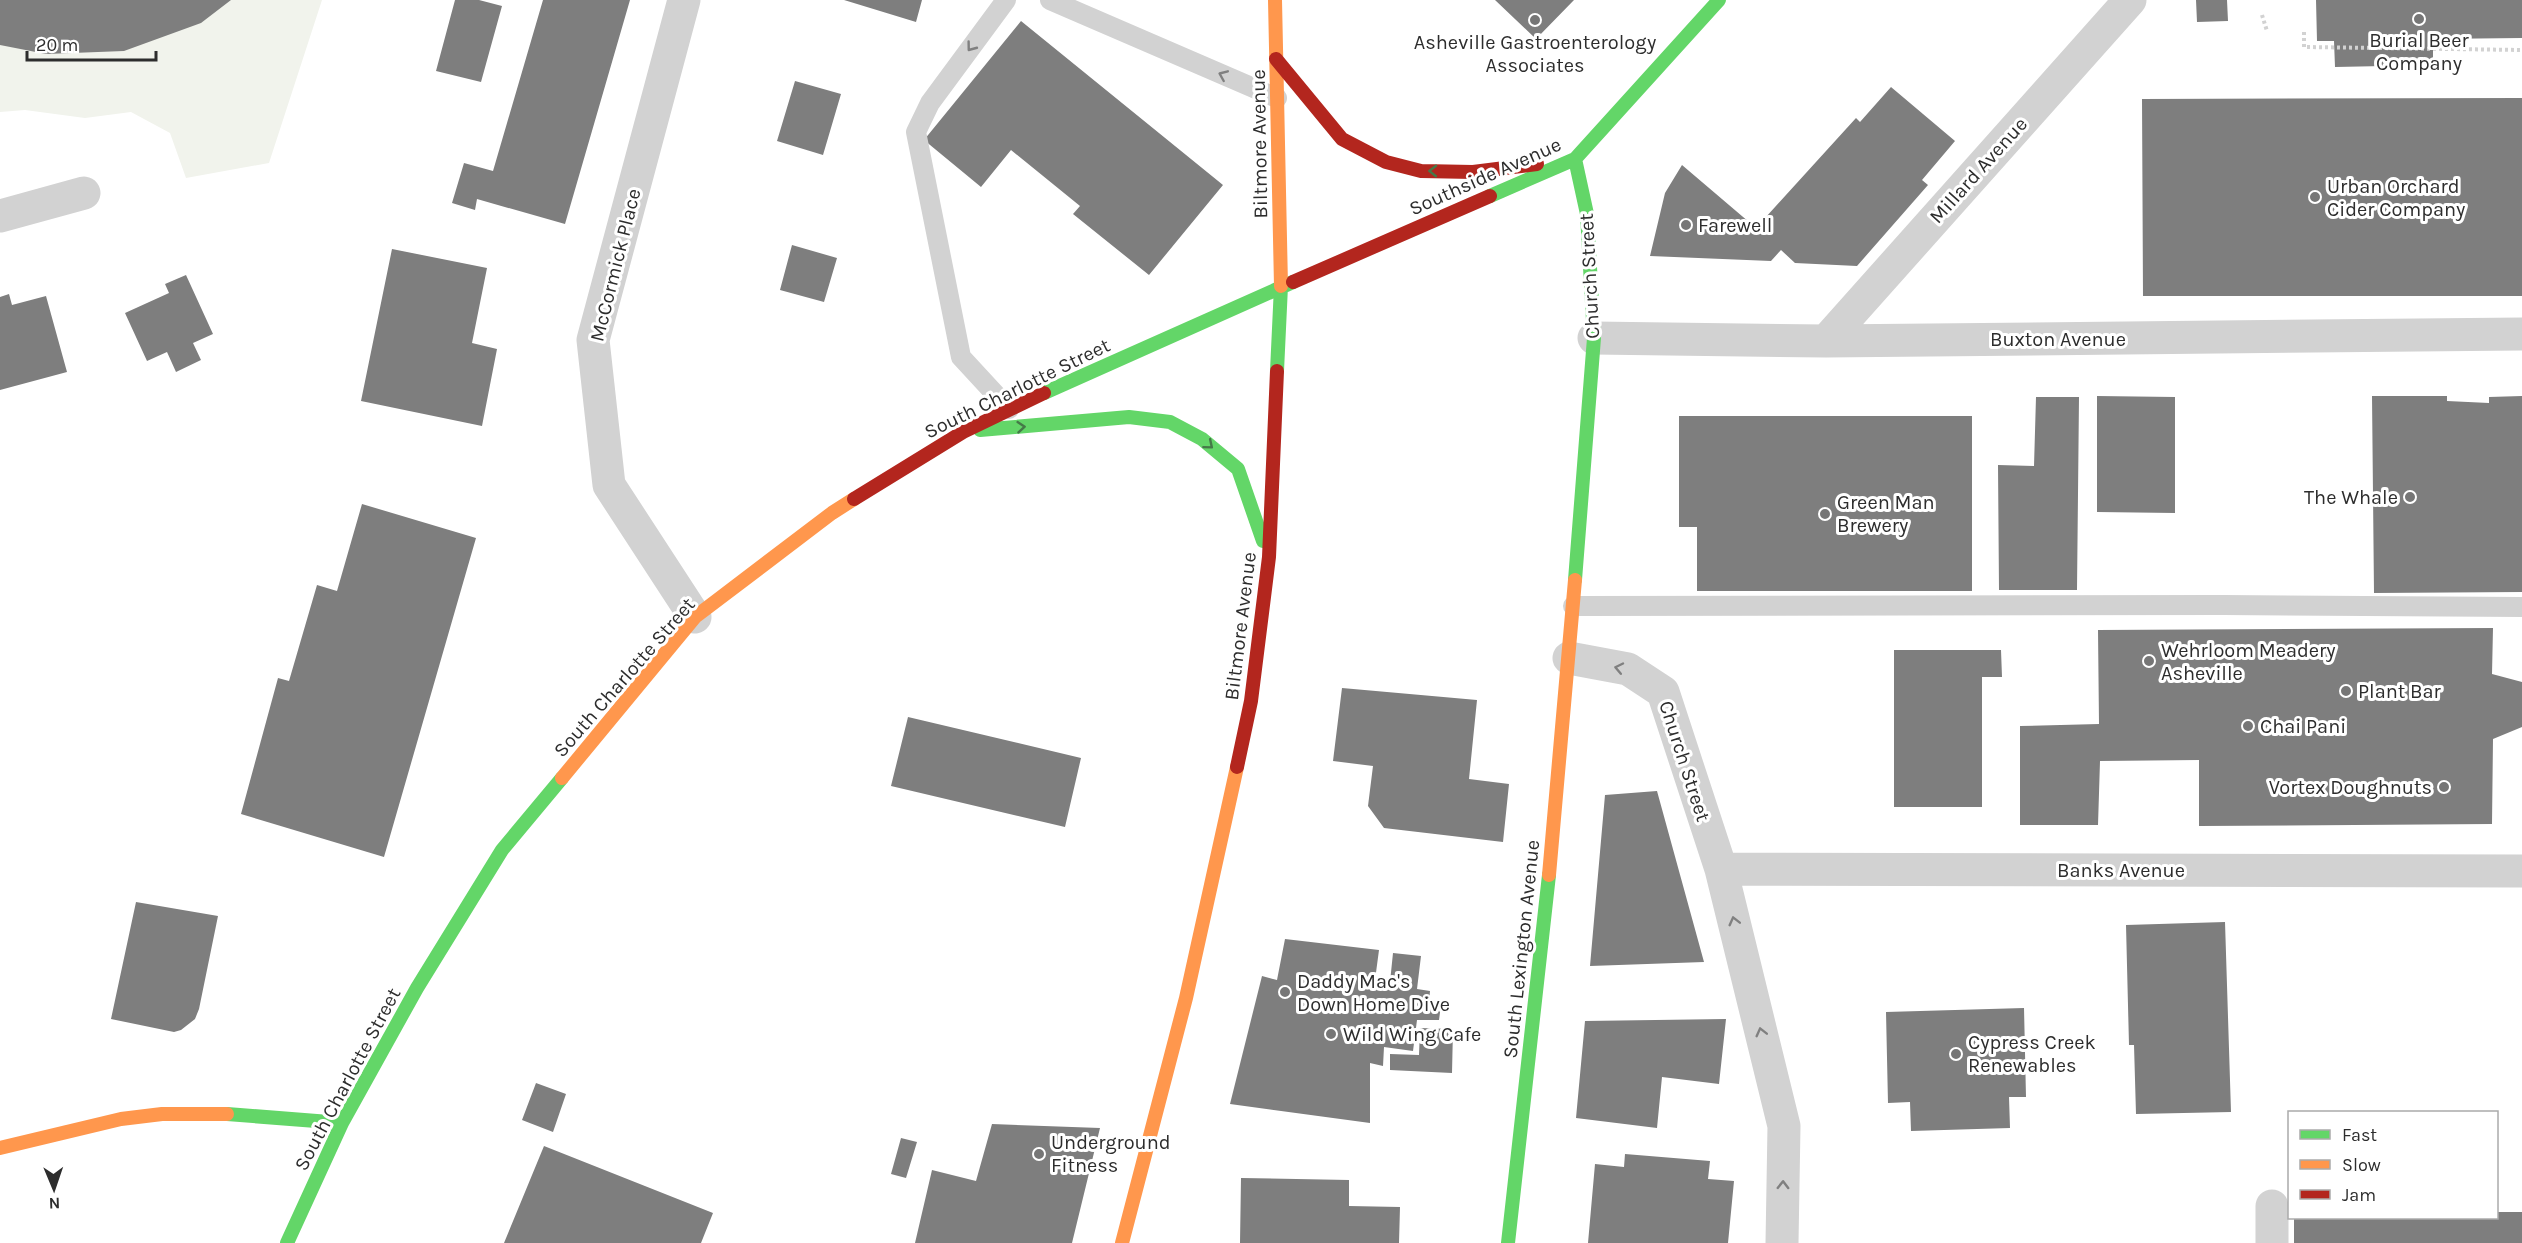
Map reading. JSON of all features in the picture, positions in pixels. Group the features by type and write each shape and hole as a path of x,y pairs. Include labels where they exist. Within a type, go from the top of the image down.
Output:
{"main road":[{"name":"Biltmore Avenue","path":"1122,1243 1186,998 1249,712 1269,557 1281,286 1275,0"},
{"name":"Southside Avenue","path":"1281,286 1575,159 1719,0"},
{"path":"1276,59 1342,139 1386,162 1421,171 1473,172 1575,159"},
{"name":"Church Street","path":"1569,658 1594,338 1587,214 1575,159"},
{"name":"South Charlotte Street","path":"287,1243 342,1123 417,988 502,850 695,617 832,513 963,432 1281,286"},
{"path":"963,432 1129,417 1170,422 1202,439 1238,469 1269,557"},
{"name":"South Lexington Avenue","path":"1508,1243 1553,835 1569,658"},
{"path":"0,1148 79,1127 161,1114 253,1114 342,1123"}],"street":[{"name":"McCormick Place","path":"684,0 593,340 609,485 695,617"},
{"name":"Millard Avenue","path":"1826,341 2130,0"},
{"path":"0,216 84,193"},
{"name":"Buxton Avenue","path":"1594,338 1826,341 2522,334"},
{"name":"Church Street","path":"1569,658 1628,669 1664,692 1721,869 1784,1126 1782,1243"},
{"name":"Banks Avenue","path":"1721,869 2522,872"},
{"path":"2272,1206 2272,1243"}],"lane":[{"path":"1006,0 930,103 916,132 961,357 1009,409"},
{"path":"1050,0 1277,98"},
{"path":"1573,606 2522,607"}],"path":[{"path":"2262,15 2267,31"},
{"path":"2304,32 2304,46 2522,50"}],"shaded area":[{"path":"0,0 322,0 269,163 186,178 170,133 131,112 85,118 25,110 0,112"}],"building":[{"path":"0,0 231,0 201,23 124,51 46,54 0,45"},
{"path":"455,0 479,0 502,6 481,82 436,71"},
{"path":"543,0 630,0 565,224 477,199 475,210 452,203 464,163 493,171"},
{"path":"844,0 922,0 916,22"},
{"name":"Asheville Gastroenterology Associates","path":"1495,0 1574,0 1536,39"},
{"path":"2196,0 2227,0 2228,21 2197,22"},
{"name":"Burial Beer Company","path":"2316,0 2522,0 2522,38 2433,39 2433,65 2335,67 2334,41 2317,41"},
{"path":"1021,21 1223,185 1149,275 1073,214 1080,206 1011,150 981,187 924,140"},
{"path":"795,81 841,94 823,155 777,141"},
{"path":"1891,87 1955,141 1922,180 1928,185 1857,266 1795,263 1781,250 1771,261 1650,256 1665,193 1682,165 1756,228 1856,118 1860,122"},
{"name":"Urban Orchard Cider Company","path":"2522,98 2522,296 2143,296 2142,99"},
{"path":"792,245 837,258 824,302 780,290"},
{"path":"392,249 487,268 472,343 497,349 482,426 361,401"},
{"path":"186,275 213,334 193,343 201,360 176,372 167,352 147,361 125,313 169,293 165,284"},
{"path":"9,294 12,305 46,296 67,372 0,390 0,297"},
{"path":"2097,396 2175,397 2175,513 2097,512"},
{"path":"2372,396 2447,396 2447,401 2489,403 2489,397 2522,396 2522,592 2374,593"},
{"path":"2036,397 2079,397 2077,590 1999,590 1998,465 2034,466"},
{"name":"Green Man Brewery","path":"1679,416 1972,416 1972,591 1697,591 1697,527 1679,527"},
{"path":"362,504 476,538 384,857 241,814 278,678 289,681 317,585 337,591"},
{"path":"2493,628 2492,674 2522,682 2522,727 2493,739 2492,824 2199,826 2199,760 2100,761 2098,825 2020,825 2020,726 2099,724 2098,630"},
{"path":"1894,650 2001,650 2002,677 1982,677 1982,807 1894,807"},
{"path":"1342,688 1477,700 1469,779 1509,784 1503,842 1384,828 1368,806 1373,766 1333,761"},
{"path":"908,717 1081,758 1065,827 891,786"},
{"path":"1657,791 1704,962 1590,966 1605,795"},
{"path":"136,902 218,916 199,1009 195,1019 181,1030 174,1032 111,1019"},
{"path":"2225,922 2231,1112 2136,1114 2134,1045 2129,1045 2126,925"},
{"name":"Wild Wing Cafe","path":"1285,939 1379,950 1375,980 1390,982 1393,953 1421,956 1417,989 1430,991 1429,1003 1441,1005 1439,1020 1417,1020 1413,1051 1384,1047 1383,1066 1370,1063 1370,1123 1230,1104 1262,976 1277,980"},
{"name":"Cypress Creek Renewables","path":"2024,1008 2026,1097 2009,1097 2010,1128 1911,1131 1910,1102 1888,1103 1886,1012"},
{"path":"1726,1019 1719,1084 1662,1077 1657,1128 1576,1118 1585,1021"},
{"path":"1420,1028 1453,1029 1452,1073 1390,1070 1390,1054 1419,1055"},
{"path":"536,1083 566,1094 553,1132 522,1120"},
{"path":"992,1124 1100,1128 1072,1243 915,1243 932,1170 976,1181"},
{"path":"901,1138 917,1142 906,1178 891,1174"},
{"path":"544,1146 713,1213 701,1243 504,1243"},
{"path":"1625,1154 1710,1161 1708,1179 1734,1181 1728,1243 1588,1243 1595,1164 1624,1167"},
{"path":"1241,1178 1349,1180 1349,1206 1400,1207 1399,1243 1240,1243"},
{"path":"2498,1212 2522,1212 2522,1243 2294,1243 2294,1219 2498,1219"}],"traffic: fast":[{"path":"1490,196 1575,159 1719,0"},
{"path":"1575,159 1587,214 1594,338 1575,580"},
{"path":"1044,393 1293,282"},
{"path":"1277,371 1281,286"},
{"path":"980,430 1129,417 1170,422 1202,439 1238,469 1263,541"},
{"path":"287,1243 342,1123 417,988 502,850 562,778"},
{"path":"1508,1243 1549,875"},
{"path":"227,1114 342,1123"}],"traffic: slow":[{"path":"1275,0 1281,286"},
{"path":"562,778 695,617 832,513 854,499"},
{"path":"1549,875 1575,580"},
{"path":"1122,1243 1186,998 1237,767"},
{"path":"0,1148 121,1119 162,1114 227,1114"}],"traffic: jam":[{"path":"1276,59 1342,139 1386,162 1421,171 1473,172 1537,164"},
{"path":"1293,282 1490,196"},
{"path":"1237,767 1251,701 1269,557 1277,371"},
{"path":"854,499 963,432 1044,393"}],"place":[{"name":"Burial Beer Company","path":"2419,19"},
{"name":"Asheville Gastroenterology Associates","path":"1535,20"},
{"name":"Urban Orchard Cider Company","path":"2315,197"},
{"name":"Farewell","path":"1686,225"},
{"name":"The Whale","path":"2410,497"},
{"name":"Green Man Brewery","path":"1825,514"},
{"name":"Wehrloom Meadery Asheville","path":"2149,661"},
{"name":"Plant Bar","path":"2346,691"},
{"name":"Chai Pani","path":"2248,726"},
{"name":"Vortex Doughnuts","path":"2444,787"},
{"name":"Daddy Mac's Down Home Dive","path":"1285,992"},
{"name":"Wild Wing Cafe","path":"1331,1034"},
{"name":"Cypress Creek Renewables","path":"1956,1054"},
{"name":"Underground Fitness","path":"1039,1154"}]}
